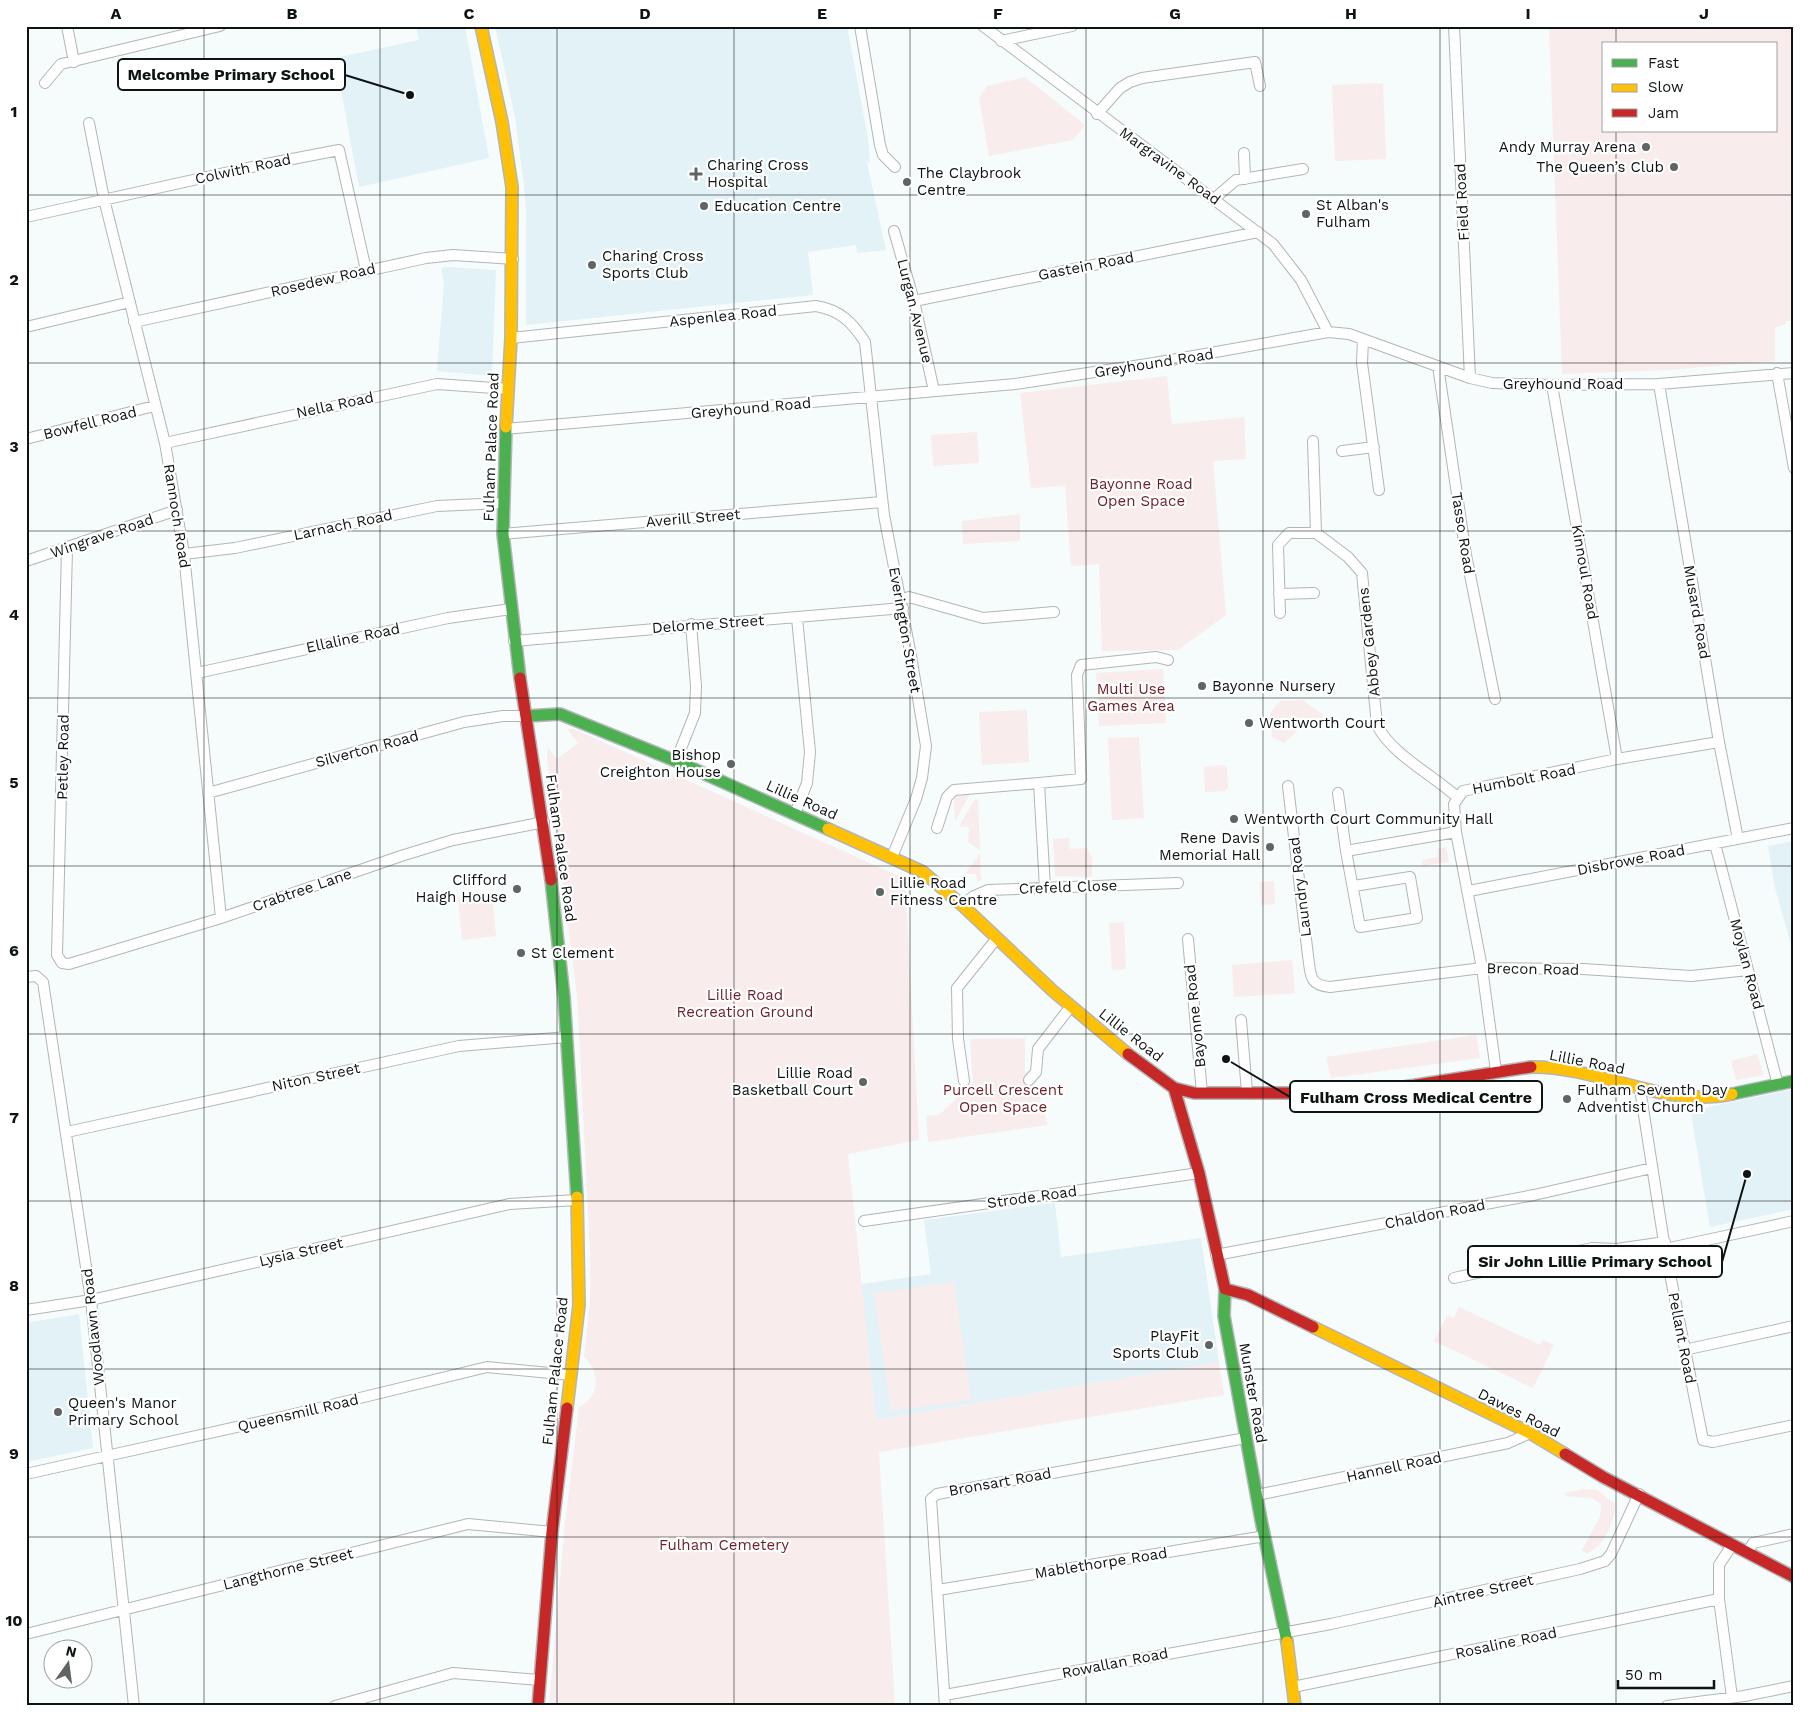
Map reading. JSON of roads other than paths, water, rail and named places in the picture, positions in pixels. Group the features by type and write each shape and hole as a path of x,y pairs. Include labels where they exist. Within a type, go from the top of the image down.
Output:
{"main road":[{"name":"Fulham Palace Road","path":"481,26 502,122 510,178 513,259 512,338 502,503 503,534 514,641 550,866 567,1037 576,1200 579,1305 552,1532 538,1706"},
{"name":"Lillie Road","path":"527,716 560,714 676,760 923,872 1071,1006 1120,1048 1174,1088 1202,1093 1365,1093 1496,1071 1533,1067 1563,1070 1686,1098 1711,1099 1794,1081"},
{"name":"Munster Road","path":"1174,1088 1199,1173 1225,1289 1224,1316 1265,1536 1286,1632 1296,1706"},
{"name":"Dawes Road","path":"1225,1289 1248,1295 1530,1433 1603,1477 1640,1494 1794,1577"}],"street":[{"path":"67,26 74,62"},
{"path":"46,83 61,64 220,26"},
{"path":"860,26 880,145 883,156 895,166"},
{"name":"Margravine Road","path":"983,26 1097,114 1215,198 1258,232 1288,262 1328,332"},
{"path":"1001,41 1072,26"},
{"name":"Field Road","path":"1454,26 1470,378"},
{"path":"1097,114 1120,88 1142,78 1255,62 1260,86"},
{"name":"Rannoch Road","path":"89,123 104,199 154,406 165,443 177,510 184,554 197,674 221,918"},
{"name":"Colwith Road","path":"26,217 339,150 366,270"},
{"path":"1244,153 1245,179"},
{"path":"1215,198 1230,184 1245,179 1303,169"},
{"name":"Lurgan Avenue","path":"894,231 914,301 934,391"},
{"name":"Gastein Road","path":"914,301 1258,232"},
{"name":"Rosedew Road","path":"134,322 426,258 453,255 513,259"},
{"path":"26,328 130,302"},
{"name":"Aspenlea Road","path":"512,338 816,306 829,309 845,317 855,326 864,342 871,398"},
{"name":"Greyhound Road","path":"506,429 1015,384 1154,363 1328,332 1363,339 1470,378 1492,383 1552,385 1659,384 1794,373"},
{"path":"1363,339 1362,363 1379,490"},
{"name":"Tasso Road","path":"1438,366 1466,555 1495,699"},
{"path":"1777,373 1794,468"},
{"name":"Nella Road","path":"165,443 437,384 508,389"},
{"name":"Musard Road","path":"1659,384 1719,742 1738,839"},
{"name":"Kinnoul Road","path":"1552,385 1617,759"},
{"name":"Everington Street","path":"871,398 882,502 902,604 926,746 922,778 916,799 892,857"},
{"name":"Bowfell Road","path":"26,439 154,406"},
{"path":"1280,613 1277,552 1281,539 1289,533 1316,533 1313,441"},
{"path":"1342,451 1374,447"},
{"name":"Averill Street","path":"503,534 882,502"},
{"name":"Larnach Road","path":"184,554 235,548 437,506 502,503"},
{"name":"Wingrave Road","path":"26,562 177,510"},
{"name":"Abbey Gardens","path":"1316,533 1348,557 1362,573 1376,719 1381,734 1392,746 1457,797"},
{"name":"Petley Road","path":"62,963 58,955 67,549"},
{"path":"1279,594 1314,593"},
{"name":"Delorme Street","path":"514,641 691,624 797,618 902,604 909,597 982,618 1054,612"},
{"name":"Ellaline Road","path":"197,674 448,618 511,609"},
{"path":"795,814 807,783 810,752 797,618"},
{"path":"676,760 695,713 696,686 691,624"},
{"path":"937,828 947,797 954,790 1081,779 1077,678 1081,665 1156,657 1168,660"},
{"name":"Silverton Road","path":"208,793 464,722 502,716 527,716"},
{"name":"Humbolt Road","path":"1496,1071 1482,968 1456,832 1454,804 1457,797 1463,791 1617,759 1719,742"},
{"path":"1039,784 1045,888"},
{"name":"Laundry Road","path":"1288,786 1309,964 1312,978 1319,986"},
{"path":"1338,793 1346,851 1354,886 1360,927 1417,918 1410,877 1354,886"},
{"name":"Crabtree Lane","path":"62,963 69,964 221,918 401,856 454,840 544,822"},
{"name":"Disbrowe Road","path":"1468,891 1794,828"},
{"path":"1346,851 1456,832"},
{"name":"Moylan Road","path":"1715,844 1778,1085"},
{"name":"Crefeld Close","path":"962,906 974,896 988,890 1178,883"},
{"path":"964,1081 958,1038 957,988 997,938"},
{"name":"Bayonne Road","path":"1188,939 1202,1093"},
{"name":"Brecon Road","path":"1319,986 1330,987 1482,968 1583,969 1691,976 1748,970"},
{"name":"Woodlawn Road","path":"26,977 36,976 42,979 67,1132 91,1300 106,1458 134,1706"},
{"path":"1029,1080 1036,1072 1038,1049 1071,1006"},
{"path":"1241,1020 1247,1092"},
{"name":"Niton Street","path":"67,1132 458,1046 567,1037"},
{"name":"Pellant Road","path":"1640,1089 1665,1246 1703,1440 1713,1442 1794,1425"},
{"name":"Chaldon Road","path":"1216,1255 1534,1195 1652,1168"},
{"name":"Strode Road","path":"864,1221 1199,1173"},
{"name":"Lysia Street","path":"26,1310 91,1300 509,1204 576,1200"},
{"path":"1454,1278 1592,1248 1617,1249 1665,1246 1794,1221"},
{"path":"1684,1350 1794,1326"},
{"name":"Queensmill Road","path":"26,1474 106,1458 487,1368 571,1375"},
{"name":"Hannell Road","path":"1257,1495 1508,1443 1530,1433"},
{"name":"Bronsart Road","path":"945,1700 931,1500 937,1494 1246,1438"},
{"name":"Aintree Street","path":"1286,1632 1454,1598 1605,1561 1611,1554 1640,1494"},
{"name":"Langthorne Street","path":"26,1634 123,1608 468,1524 552,1532"},
{"path":"1747,1553 1753,1543 1794,1534"},
{"name":"Mablethorpe Road","path":"938,1590 1265,1536"},
{"path":"1732,1544 1719,1565 1719,1599 1732,1697"},
{"name":"Rosaline Road","path":"1293,1687 1719,1599"},
{"name":"Rowallan Road","path":"945,1700 1286,1632"},
{"path":"335,1706 453,1673 540,1680"},
{"path":"1667,1706 1732,1697 1745,1701 1794,1686"}],"place":[{"name":"Melcombe Primary School","path":"410,95"},
{"name":"Andy Murray Arena","path":"1646,147"},
{"name":"The Queen’s Club","path":"1674,167"},
{"name":"Charing Cross Hospital","path":"696,174"},
{"name":"The Claybrook Centre","path":"907,182"},
{"name":"Education Centre","path":"704,206"},
{"name":"St Alban's Fulham","path":"1306,214"},
{"name":"Charing Cross Sports Club","path":"592,265"},
{"name":"Bayonne Nursery","path":"1202,686"},
{"name":"Wentworth Court","path":"1249,723"},
{"name":"Bishop Creighton House","path":"731,764"},
{"name":"Wentworth Court Community Hall","path":"1234,819"},
{"name":"Rene Davis Memorial Hall","path":"1270,847"},
{"name":"Clifford Haigh House","path":"517,889"},
{"name":"Lillie Road Fitness Centre","path":"880,892"},
{"name":"St Clement","path":"521,953"},
{"name":"Fulham Cross Medical Centre","path":"1226,1059"},
{"name":"Lillie Road Basketball Court","path":"863,1082"},
{"name":"Fulham Seventh Day Adventist Church","path":"1567,1099"},
{"name":"Sir John Lillie Primary School","path":"1747,1174"},
{"name":"PlayFit Sports Club","path":"1209,1345"},
{"name":"Queen's Manor Primary School","path":"58,1412"}],"park label":[{"name":"Bayonne Road Open Space","path":"1141,492"},
{"name":"Multi Use Games Area","path":"1131,698"},
{"name":"Lillie Road Recreation Ground","path":"745,1004"},
{"name":"Purcell Crescent Open Space","path":"1003,1098"},
{"name":"Fulham Cemetery","path":"724,1545"}]}
